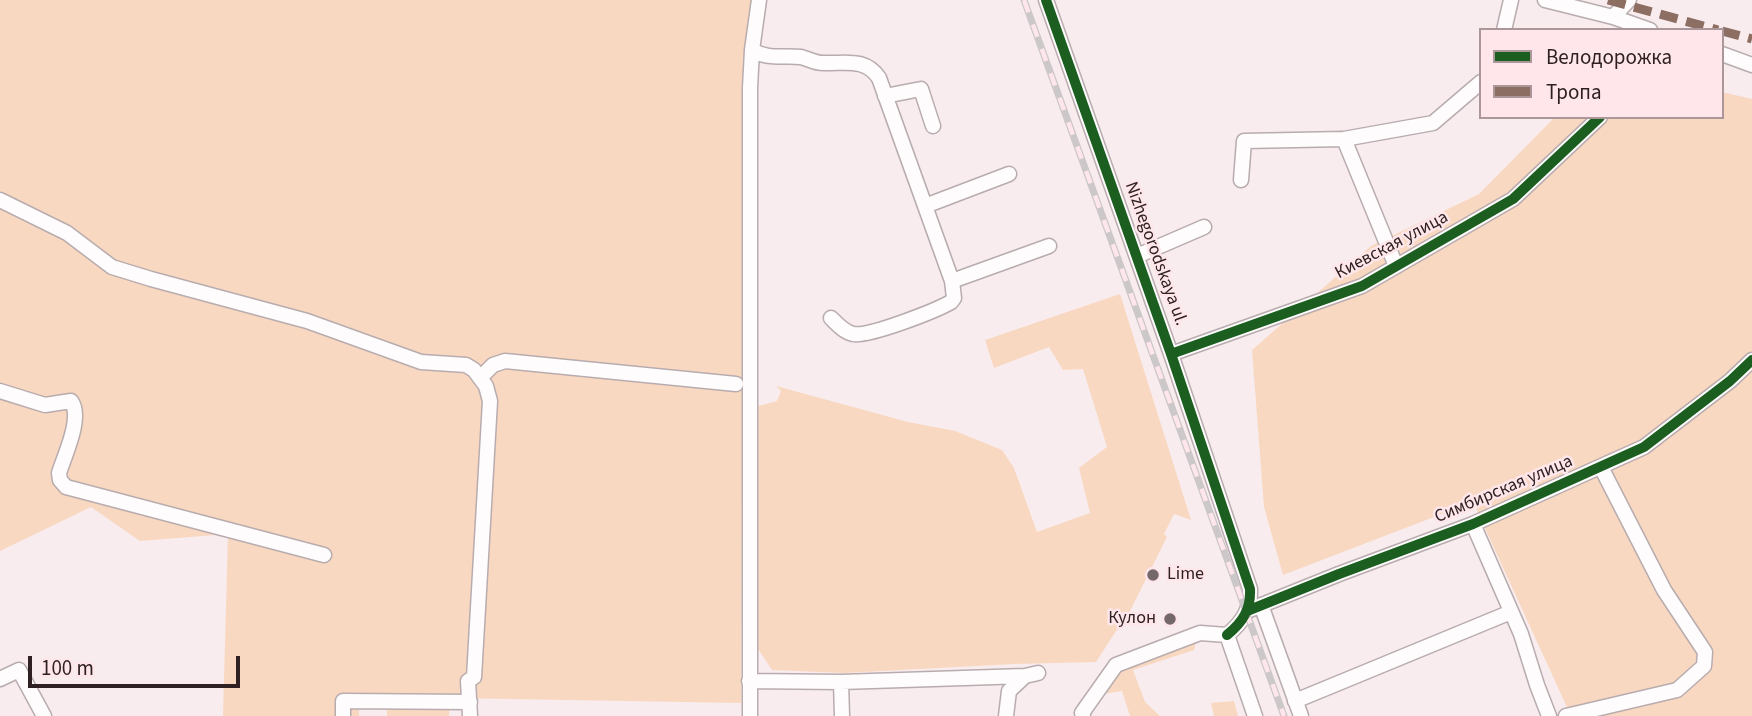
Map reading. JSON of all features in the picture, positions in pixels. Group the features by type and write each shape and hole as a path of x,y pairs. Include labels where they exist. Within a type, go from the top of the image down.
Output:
{"street":[{"path":"750,716 750,88 752,50 760,0"},
{"name":"Nizhegorodskaya ul.","path":"1046,0 1171,354 1250,589 1247,611"},
{"path":"1504,28 1511,0"},
{"path":"1545,0 1644,28"},
{"path":"1613,17 1629,0"},
{"path":"752,50 765,57 797,57 815,62 863,64 874,71 952,281 954,298 951,302 873,332 852,334 831,318"},
{"path":"1724,55 1752,65"},
{"path":"1241,180 1244,141 1344,139 1433,123 1479,84"},
{"path":"885,96 921,89 933,126"},
{"name":"Киевская улица","path":"1171,354 1362,286 1513,199 1598,119"},
{"path":"1344,139 1396,266"},
{"path":"925,206 1009,174"},
{"path":"0,200 67,233 112,267 307,321 421,362 466,365 486,386 490,401 474,677 468,681 470,705 343,701 343,716"},
{"path":"1137,256 1204,227"},
{"path":"952,281 1049,246"},
{"name":"Симбирская улица","path":"1247,611 1473,524 1644,447 1730,381 1752,360"},
{"path":"480,377 493,365 505,361 736,384"},
{"path":"0,391 45,405 71,401 76,408 76,418 59,472 60,481 66,487 324,555"},
{"path":"1566,716 1677,690 1704,666 1705,652 1664,590 1604,473"},
{"path":"1473,524 1521,634 1549,716"},
{"path":"1261,604 1301,716"},
{"path":"1083,716 1082,713 1116,665 1200,633 1227,635 1239,625 1247,611"},
{"path":"1295,701 1511,612"},
{"path":"1227,635 1255,716"},
{"path":"0,679 19,670 44,716"},
{"path":"749,681 841,682 1031,674 1009,691 1006,716"},
{"path":"841,682 842,716"}],"shaded area":[{"path":"0,0 752,0 744,59 741,703 450,698 449,716 387,716 387,706 359,706 359,716 223,716 228,534 140,541 91,507 0,551"},
{"path":"1724,92 1752,99 1752,716 1571,716 1473,502 1283,575 1264,507 1252,350 1371,246 1479,194 1553,119 1724,119"},
{"path":"1120,294 1191,520 1174,514 1164,534 1167,537 1122,627 1116,631 1096,662 844,673 772,670 751,638 755,407 777,401 781,391 776,386 908,422 955,431 1002,450 1014,468 1037,532 1090,513 1079,468 1107,447 1083,369 1063,370 1049,347 994,368 985,340"},
{"path":"1197,639 1194,650 1133,670 1145,702 1160,716 1130,716 1122,691 1102,694 1120,669"},
{"path":"1234,701 1238,716 1214,716 1211,703"}],"railway":[{"path":"1024,0 1284,716"}],"marked path":[{"path":"1608,0 1711,28"},
{"path":"1724,32 1752,39"}],"cycle path":[{"path":"1046,0 1171,354 1250,589 1245,615 1227,635"},
{"path":"1171,354 1362,286 1513,199 1598,119"},
{"path":"1247,611 1473,524 1644,447 1730,381 1752,360"}],"place":[{"name":"Lime","path":"1153,575"},
{"name":"Кулон","path":"1170,619"}]}
